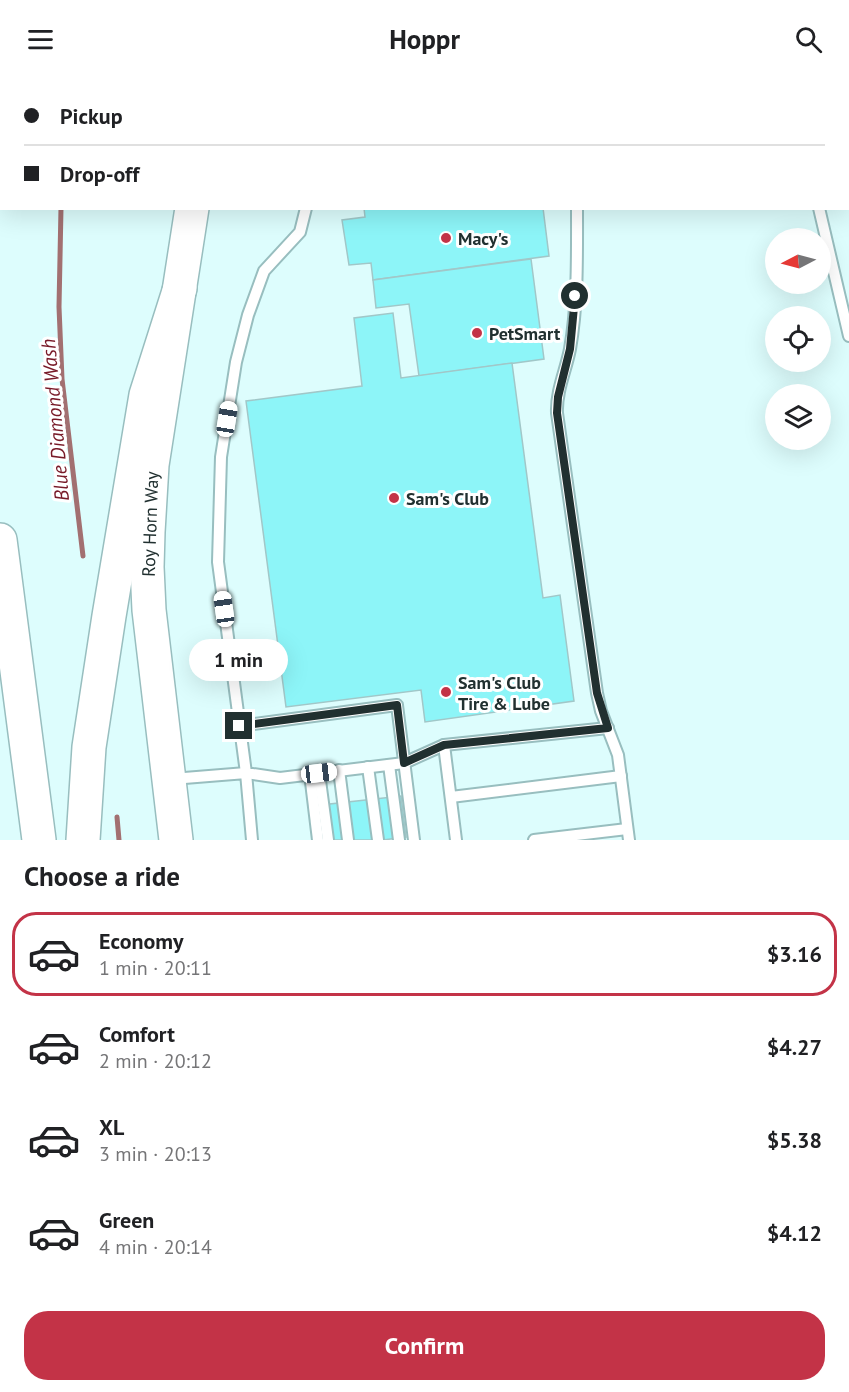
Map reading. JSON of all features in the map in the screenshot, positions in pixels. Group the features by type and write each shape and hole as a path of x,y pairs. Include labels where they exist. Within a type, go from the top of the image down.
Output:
{"main road":[{"name":"Roy Horn Way","path":"176,840 149,610 147,567 152,465 192,210"},
{"path":"83,840 89,747 146,395 180,288"},
{"path":"0,540 39,840"}],"lane":[{"path":"252,840 246,773 218,562 221,457 236,362 248,315 264,272 300,232 306,210"},
{"path":"534,840 628,835 618,755 597,693 557,406 570,349 574,310 577,210"},
{"path":"819,210 849,336"},
{"path":"239,726 397,705 414,840"},
{"path":"168,779 246,773 280,778 404,763 444,745 608,728"},
{"path":"444,745 456,840"},
{"path":"389,765 399,840"},
{"path":"368,767 378,840"},
{"path":"339,770 348,840"},
{"path":"314,773 318,840"},
{"path":"314,773 328,840"},
{"path":"451,797 621,776"}],"building":[{"name":"Macy's","path":"364,210 543,210 549,256 373,280 371,263 349,265 342,220 365,217"},
{"name":"PetSmart","path":"531,259 544,359 419,376 409,304 376,308 373,280"},
{"name":"Sam's Club","path":"393,313 401,378 512,363 543,598 560,595 574,701 425,722 421,690 286,707 246,401 362,386 354,318"},
{"path":"401,796 406,837 383,840 325,840 321,805"}],"waterway":[{"name":"Blue Diamond Wash","path":"61,210 59,307 62,379 83,556"},
{"name":"Blue Diamond Wash","path":"117,817 119,840"}],"place":[{"name":"Macy's","path":"446,238"},
{"name":"PetSmart","path":"477,333"},
{"name":"Sam's Club","path":"394,498"},
{"name":"Sam's Club Tire & Lube","path":"446,692"}],"route":[{"path":"239,726 397,705 404,763 444,745 608,728 597,693 557,413 558,397 570,349 575,296"}]}
